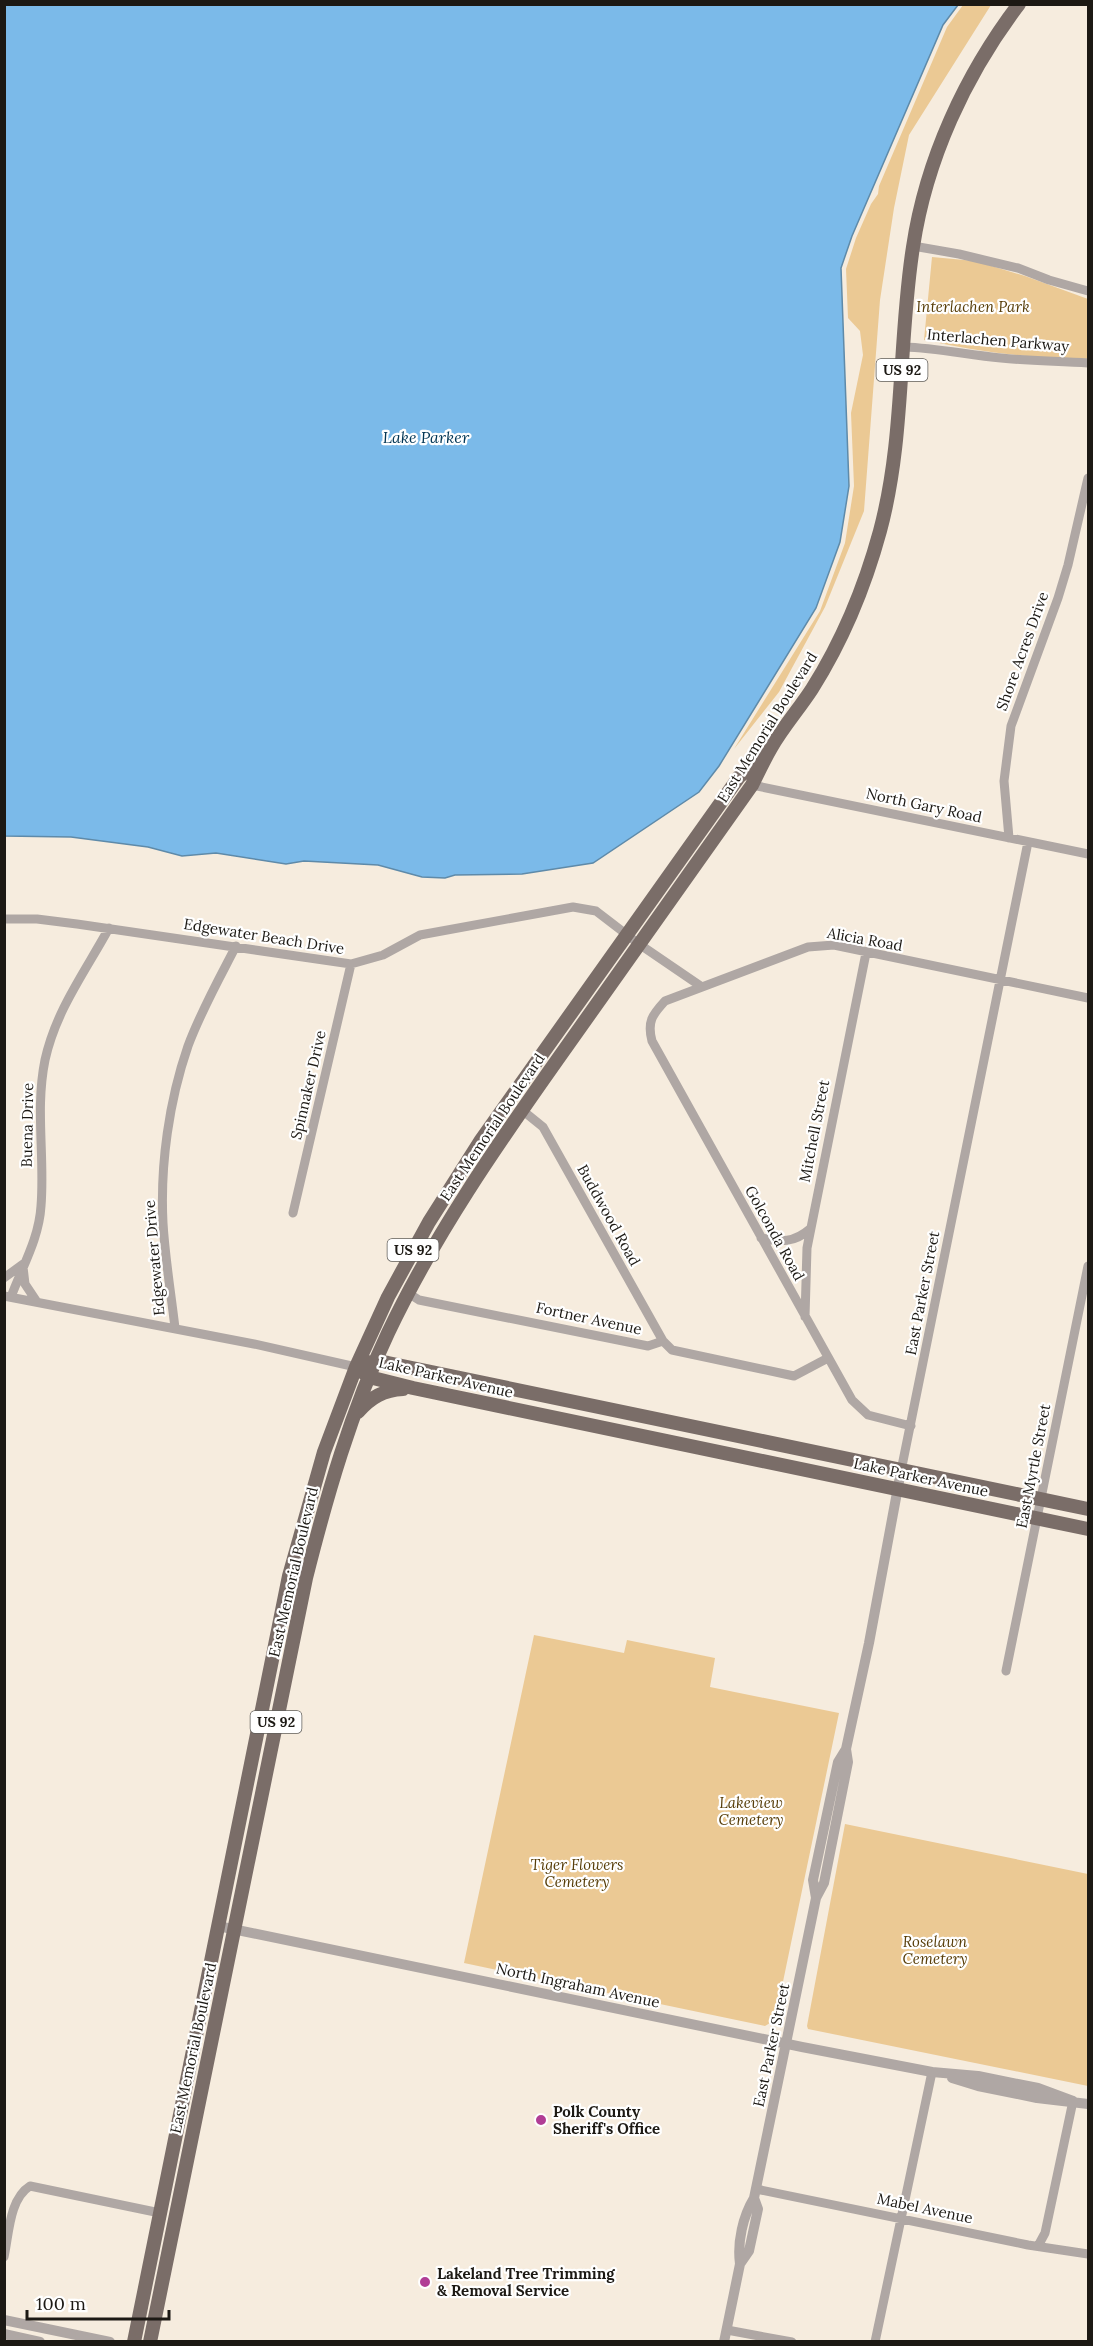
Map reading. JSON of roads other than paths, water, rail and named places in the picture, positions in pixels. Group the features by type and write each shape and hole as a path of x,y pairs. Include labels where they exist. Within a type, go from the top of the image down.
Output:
{"main road":[{"name":"East Memorial Boulevard","path":"150,2342 315,1542 353,1418 375,1361 408,1293 462,1200 522,1110 752,785 766,753 812,689 852,611 869,568 888,498 894,459 913,246 936,158 960,100 989,47 1019,4"},
{"name":"East Memorial Boulevard","path":"134,2342 289,1576 312,1491 356,1367 401,1272 450,1186 739,777 766,753"},
{"name":"Lake Parker Avenue","path":"356,1367 375,1361 1089,1509"},
{"name":"Lake Parker Avenue","path":"356,1367 369,1377 413,1388 1089,1529"},
{"path":"353,1418 367,1402 381,1392 413,1388"},
{"path":"273,1655 275,1687 282,1697"},
{"path":"178,2121 176,2163 178,2177 182,2181"}],"street":[{"path":"913,246 1018,268 1049,280 1089,291"},
{"name":"Interlachen Parkway","path":"904,347 938,348 1039,362 1089,363"},
{"name":"Shore Acres Drive","path":"1009,838 1004,781 1009,734 1065,576 1089,478"},
{"name":"North Gary Road","path":"752,785 1089,854"},
{"name":"East Parker Street","path":"725,2336 740,2264 738,2251 746,2210 755,2194 816,1898 813,1880 838,1762 846,1749 869,1643 897,1489 1028,842"},
{"name":"Edgewater Beach Drive","path":"4,919 37,919 109,928 351,964 383,955 420,935 573,907 596,911 702,987"},
{"name":"Buena Drive","path":"8,1296 34,1242 41,1207 39,1095 45,1060 56,1022 66,999 109,928"},
{"name":"Alicia Road","path":"650,1019 665,1001 808,947 834,945 1089,998"},
{"name":"Edgewater Drive","path":"175,1328 163,1223 165,1150 188,1048 198,1020 236,946"},
{"name":"Mitchell Street","path":"805,1317 807,1248 810,1229 866,953"},
{"name":"Spinnaker Drive","path":"293,1213 351,964"},
{"name":"Golconda Road","path":"650,1019 649,1031 652,1041 760,1238 859,1409 868,1415 911,1426"},
{"name":"Buddwood Road","path":"522,1110 543,1127 663,1341"},
{"path":"760,1238 789,1242 810,1229"},
{"path":"4,1278 23,1264"},
{"path":"23,1264 25,1284 37,1302"},
{"name":"East Myrtle Street","path":"1005,1671 1089,1266"},
{"name":"Fortner Avenue","path":"408,1293 419,1300 648,1346 663,1341"},
{"path":"8,1296 175,1328 356,1367"},
{"path":"663,1341 672,1350 682,1353 789,1375 800,1373 828,1358"},
{"name":"North Ingraham Avenue","path":"218,1926 786,2044 932,2072 978,2076 1038,2088 1073,2101 1089,2104"},
{"path":"875,2342 932,2072"},
{"path":"1038,2246 1045,2233 1073,2101"},
{"path":"4,2257 16,2202 26,2189 37,2187 160,2213"},
{"name":"Mabel Avenue","path":"755,2194 902,2218 1089,2254"},
{"path":"4,2320 110,2342"},
{"path":"4,2334 40,2342"},
{"path":"725,2336 792,2342"}],"water":[{"name":"Lake Parker","path":"4,5 958,5 943,25 852,236 841,268 849,486 840,542 816,608 719,766 699,792 593,863 522,874 422,877 378,865 304,861 286,864 216,853 182,856 148,847 71,837 5,836"}],"place":[{"name":"Polk County Sheriff's Office","path":"541,2120"},
{"name":"Lakeland Tree Trimming & Removal Service","path":"425,2282"}],"park label":[{"name":"Interlachen Park","path":"973,306"},
{"name":"Lakeview Cemetery","path":"751,1810"},
{"name":"Tiger Flowers Cemetery","path":"577,1872"},
{"name":"Roselawn Cemetery","path":"935,1950"}]}
